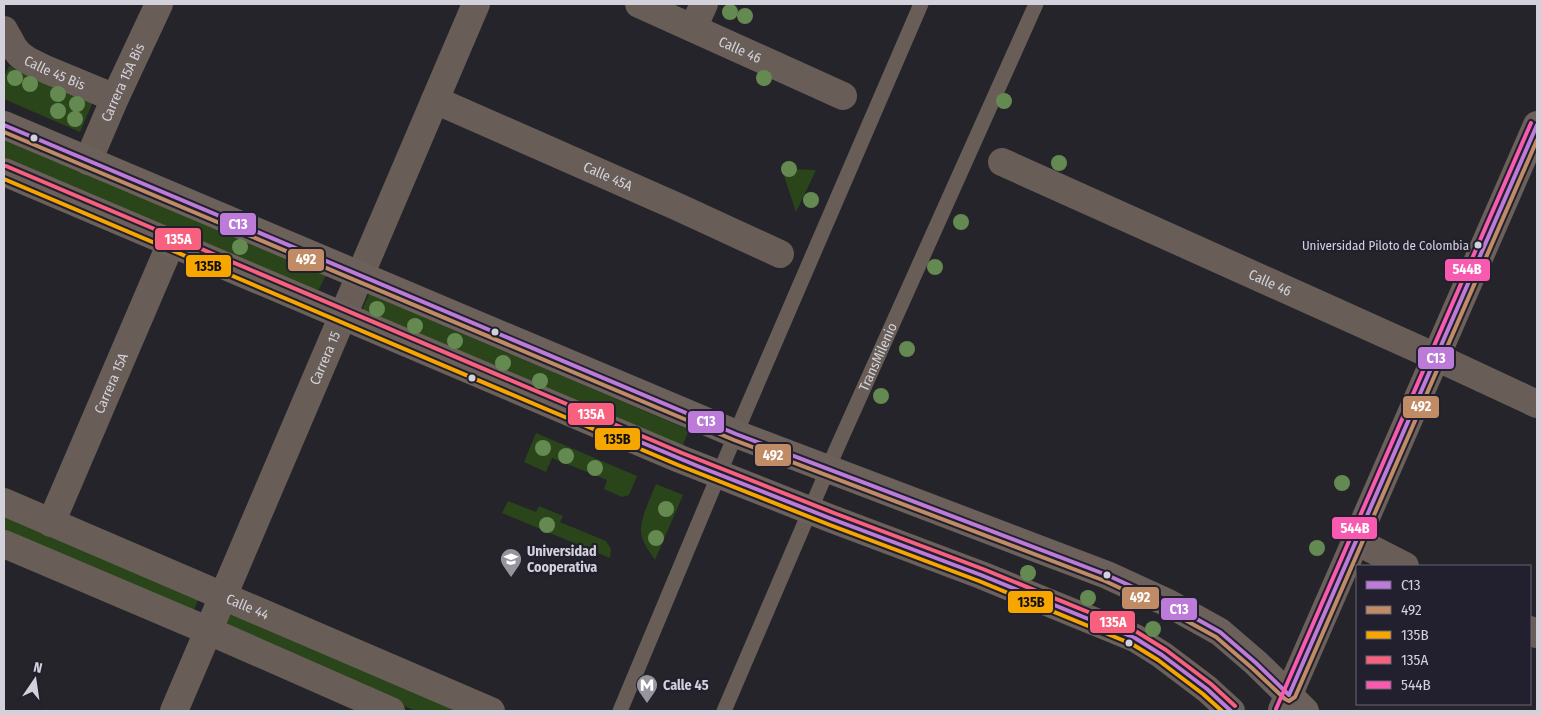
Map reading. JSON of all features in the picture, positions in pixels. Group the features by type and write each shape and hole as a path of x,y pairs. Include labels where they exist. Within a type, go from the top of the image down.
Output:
{"main road":[{"path":"4,125 736,434 1107,575 1168,603 1220,632 1256,663 1292,706 1356,541 1537,125"},
{"path":"4,172 719,475 981,575 1135,638 1162,655 1231,711"}],"street":[{"name":"Carrera 15A Bis","path":"88,161 159,4"},
{"name":"Carrera 15","path":"174,711 476,4"},
{"name":"Calle 46","path":"639,4 843,96"},
{"path":"693,28 704,4"},
{"name":"Calle 45 Bis","path":"4,33 14,48 27,60 115,98"},
{"name":"Calle 45A","path":"435,100 780,254"},
{"name":"Calle 46","path":"1002,162 1537,404"},
{"name":"Carrera 15A","path":"51,523 171,243"},
{"name":"Calle 44","path":"4,502 491,711"},
{"path":"1356,541 1403,565"},
{"path":"4,544 391,711"}],"lane":[{"path":"620,711 736,434 921,4"},
{"name":"TransMilenio","path":"724,711 797,539 1036,4"}],"green space":[{"path":"9,66 93,102 80,132 4,99 4,77"},
{"path":"4,129 327,273 317,293 4,157"},
{"path":"789,169 816,170 796,212 784,176"},
{"path":"369,294 689,430 682,447 362,310"},
{"path":"536,433 637,476 629,495 622,497 604,489 607,480 552,458 546,472 524,462"},
{"path":"656,484 683,495 655,560 645,544 641,526"},
{"path":"508,501 536,512 539,506 563,516 560,522 606,541 611,549 610,558 502,513"},
{"path":"4,512 200,595 192,615 4,536"},
{"path":"228,611 459,711 416,711 221,626"}],"transit line":[{"name":"544B","path":"1276,709 1531,123"},
{"name":"C13","path":"4,125 736,434 1107,575 1168,603 1220,632 1289,695 1537,125"},
{"name":"492","path":"4,132 734,440 1105,581 1165,609 1216,637 1289,701 1295,697 1537,140"},
{"name":"135A","path":"6,166 682,453 983,569 1137,632 1166,650 1211,684 1235,706"},
{"name":"135B","path":"4,179 678,465 979,581 1132,644 1158,660 1222,711"},
{"name":"C13","path":"581,417 700,467 981,575 1135,638 1162,655 1207,689 1231,711"}],"place":[{"name":"Universidad Piloto de Colombia","path":"1478,245"},
{"name":"Universidad Cooperativa","path":"511,578"},
{"name":"Calle 45","path":"647,704"}]}
